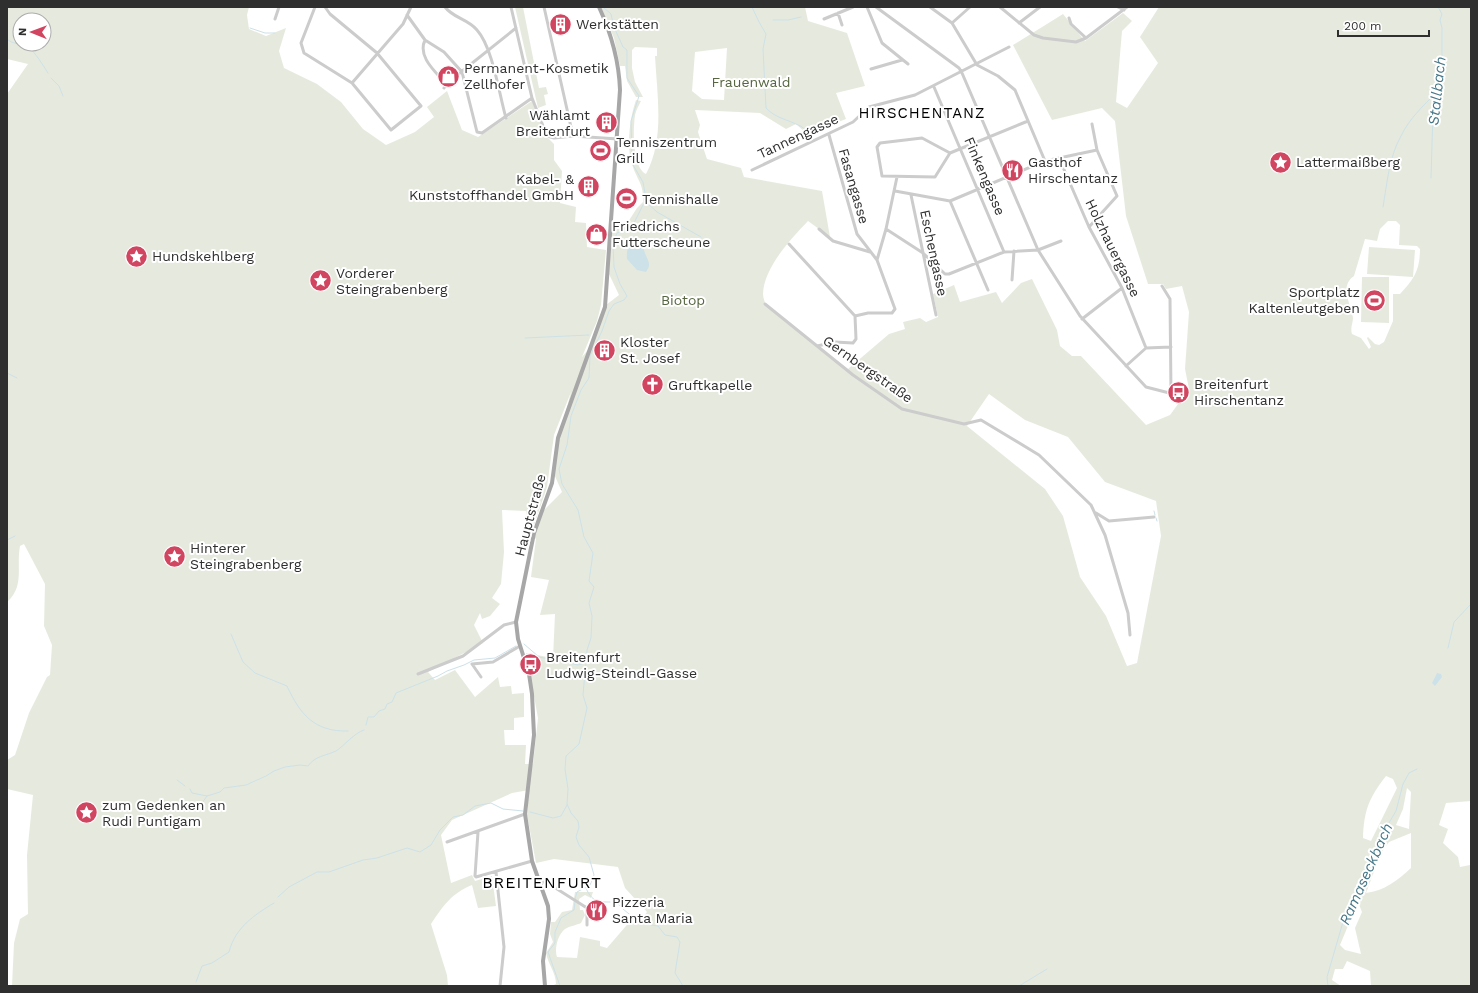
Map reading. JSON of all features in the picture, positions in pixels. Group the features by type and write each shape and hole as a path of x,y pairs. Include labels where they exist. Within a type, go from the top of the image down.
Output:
{"main road":[{"name":"Hauptstraße","path":"545,986 543,961 549,913 547,898 532,861 525,814 534,744 534,724 530,682 520,646 516,622 534,532 552,483 558,438 586,356 603,313 618,139 620,90 618,67 611,38 599,7"}],"street":[{"path":"275,19 278,7"},
{"path":"315,7 300,43 304,53 352,84 391,130 421,106 377,53 330,14 325,7"},
{"path":"352,84 403,24 411,7"},
{"path":"445,7 451,13 472,25 480,34 488,50 506,118"},
{"path":"511,7 532,98 547,136 554,138 573,136 618,139"},
{"path":"544,7 573,136"},
{"path":"824,19 853,7"},
{"path":"867,7 882,43 908,64"},
{"path":"876,7 959,68 990,136 1038,250 1082,319 1146,387 1181,396"},
{"path":"930,7 952,23 977,65 998,76 1012,88 1020,100 1045,161"},
{"path":"952,23 970,7"},
{"path":"1000,7 1034,35 1043,38 1076,42 1086,38 1127,7"},
{"path":"1019,23 1040,7"},
{"path":"1118,7 1124,10"},
{"path":"838,13 842,26"},
{"path":"407,15 425,40 444,52 462,72 477,132 482,133 506,118 532,98"},
{"path":"1069,18 1071,24 1086,38"},
{"path":"444,88 446,84 516,28"},
{"path":"425,40 422,47 423,55 446,84"},
{"name":"Tannengasse","path":"752,170 853,122 869,107 914,96 962,73 1009,47"},
{"path":"871,69 902,60"},
{"name":"Finkengasse","path":"934,87 962,148 1004,252"},
{"path":"950,153 922,138 880,143 877,147 882,176 935,178 950,153 1028,121"},
{"path":"1088,227 1117,196 1097,150 1092,124"},
{"name":"Fasangasse","path":"828,135 856,234 877,260"},
{"path":"895,191 950,201 1045,161 1097,150"},
{"name":"Holzhauergasse","path":"1059,158 1088,227 1122,288 1146,348"},
{"path":"855,316 868,313 892,313 895,309 877,260 886,229 897,177"},
{"name":"Eschengasse","path":"911,195 936,315"},
{"path":"950,201 988,290"},
{"path":"886,229 923,252 945,274 976,264 1004,252 1038,250 1061,241"},
{"path":"819,230 833,241 870,252"},
{"path":"789,244 855,316 854,342 835,342 817,346"},
{"path":"1012,280 1014,251"},
{"path":"1162,286 1170,299 1171,393"},
{"path":"1082,319 1122,288"},
{"name":"Gernbergstraße","path":"765,304 853,375 906,411 964,424 970,424 978,420 982,420 1044,459 1079,492 1094,512 1100,523 1128,613 1130,635"},
{"path":"1126,366 1146,348 1171,347"},
{"path":"1094,512 1108,520"},
{"path":"1100,523 1108,520 1154,517"},
{"path":"418,674 463,656 504,624 516,622"},
{"path":"481,677 472,664 493,662 520,646"},
{"path":"447,842 525,814"},
{"path":"478,832 475,876 479,878 532,861"},
{"path":"496,872 504,947 500,986"},
{"path":"540,882 546,882 586,908 587,925"}],"green space":[{"path":"7,7 249,7 247,15 249,29 266,36 286,28 279,51 284,68 317,84 341,102 363,129 386,145 415,132 434,117 427,107 447,91 462,130 478,137 532,101 545,135 554,144 554,160 562,171 560,203 576,207 575,222 586,223 587,247 606,250 601,305 597,321 582,357 591,346 606,305 619,295 609,274 609,233 626,225 637,208 643,202 641,186 632,164 629,149 632,115 636,100 641,101 635,115 634,147 638,164 641,170 646,174 656,146 658,132 658,101 655,56 657,56 657,48 635,47 632,50 632,68 635,82 643,97 636,97 627,81 625,66 620,66 614,38 601,7 805,7 808,21 847,33 865,86 836,93 846,119 807,134 796,124 786,129 760,113 695,110 700,125 698,132 707,159 741,168 744,177 822,191 830,237 808,221 801,228 780,254 768,274 763,294 766,306 848,369 889,334 905,329 903,322 920,318 926,322 938,317 933,294 954,285 960,302 996,292 1002,303 1021,283 1032,279 1057,330 1060,346 1072,356 1081,356 1146,425 1170,415 1189,389 1185,369 1189,312 1182,286 1166,289 1163,284 1148,284 1126,216 1115,121 1102,108 1052,120 1013,45 1063,14 1085,41 1123,13 1132,21 1122,31 1116,102 1127,108 1158,63 1140,37 1159,7 1471,7 1471,801 1446,803 1439,825 1448,829 1443,843 1458,857 1460,867 1470,865 1471,861 1471,986 1371,986 1370,971 1347,961 1343,969 1335,969 1332,980 1341,986 552,986 556,984 556,980 546,953 553,942 550,934 551,922 555,922 562,912 572,910 575,892 593,892 591,898 585,895 579,899 580,910 583,910 585,915 581,923 565,929 560,934 556,946 557,957 577,958 580,937 600,941 600,946 607,948 632,919 639,923 647,912 625,888 618,867 554,859 536,863 527,815 529,790 512,793 452,820 441,835 451,883 472,875 475,881 492,876 496,906 478,908 472,885 453,896 431,924 447,975 448,986 12,986 14,943 20,919 28,914 27,855 33,795 7,789 7,760 15,755 29,713 47,677 50,675 52,645 44,626 45,584 24,544 20,546 18,583 13,596 7,602 7,94 28,64 7,59","holes":["727,48 724,100 702,99 692,91 695,52","1388,221 1396,221 1400,225 1399,245 1417,246 1420,249 1420,256 1417,269 1409,284 1400,294 1393,294 1393,321 1384,342 1379,345 1375,344 1368,337 1367,338 1371,347 1369,349 1361,338 1352,334 1351,332 1353,318 1347,296 1347,285 1354,276 1365,239 1377,241 1380,229","571,392 560,433 554,474 562,492 541,513 533,536 536,539 531,577 549,580 540,615 555,614 553,658 526,653 538,718 533,764 525,764 526,745 505,745 504,730 514,730 514,718 524,717 524,693 512,694 511,686 500,687 498,677 475,697 455,670 435,680 428,672 483,643 474,625 480,613 482,619 490,616 500,604 492,598 501,584 504,552 502,510 526,511 527,529 531,534 547,487 554,435","989,394 1025,420 1068,437 1105,482 1156,501 1161,536 1137,663 1127,666 1106,616 1080,577 1063,516 1045,489 967,426","1386,776 1393,779 1397,788 1371,841 1363,838 1366,812 1375,791","1407,788 1411,792 1409,829 1396,825 1403,809","1411,833 1411,868 1401,877 1385,887 1366,893 1381,853 1389,842","1358,902 1362,912 1355,928 1361,954 1345,950 1340,945"]},
{"path":"515,7 523,7 539,88 546,87 548,94 544,95 546,105 538,108"},
{"path":"1369,247 1415,250 1413,277 1367,274"},
{"name":"Sportplatz Kaltenleutgeben","path":"1362,277 1389,277 1389,323 1361,322"}],"shaded area":[{"path":"638,238 642,240 649,263 646,272 637,270 627,259 627,252 630,243"},
{"path":"1437,673 1441,674 1442,677 1435,686 1432,683"}],"waterway":[{"path":"575,899 577,892 590,885 594,875 589,857 579,845 576,837 579,827 578,821 571,813 567,804 568,789 565,769 566,756 579,744 587,708 583,695 587,650 591,638 592,616 589,603 594,587 589,581 593,553 584,537 578,510 562,484 559,469 567,445 571,416 581,390 589,378 590,356 602,331 609,311 614,304 624,300 627,296 620,284 614,267 613,244 617,233 632,227 646,199 643,182 633,165 632,158 631,121 639,96 627,78 627,50 623,47 614,27 611,14 603,7"},
{"path":"752,7 766,34 763,49 766,108 780,118 805,129"},
{"name":"Stallbach","path":"1431,178 1433,111 1442,63 1442,28 1440,20 1442,14 1438,7"},
{"path":"773,20 788,20 801,17"},
{"path":"250,28 265,33 275,33"},
{"path":"7,39 31,49 48,73"},
{"path":"51,78 59,86 63,96"},
{"path":"1383,207 1389,171 1397,144 1412,118 1436,93"},
{"path":"646,202 657,212 701,237"},
{"path":"525,338 589,335"},
{"path":"7,373 17,378"},
{"path":"1154,511 1155,515"},
{"path":"7,540 15,536"},
{"name":"Ramaseckbach","path":"1448,648 1454,622 1471,604"},
{"path":"231,634 243,662 255,673 287,686 303,713 317,725 336,731 348,731"},
{"path":"524,644 539,657 578,665 585,663"},
{"path":"366,725 368,717 374,717 379,711 385,709 387,704 392,702 396,693 474,660 495,658 516,646"},
{"path":"190,789 192,793 207,796 220,792 224,788 246,785 285,767 300,765 308,766 317,758 336,751 364,730"},
{"name":"Ramaseckbach","path":"1328,986 1327,977 1345,915 1365,882 1380,838 1396,811 1403,784 1409,773 1417,769"},
{"path":"177,780 185,786"},
{"path":"195,805 202,803 207,796"},
{"path":"278,897 289,887 317,872 329,872 363,860 377,858 407,848 420,852 431,845 440,830 453,817 463,815 475,806 491,803 503,809 523,811"},
{"path":"530,812 553,818 561,816 567,805"},
{"path":"586,888 593,899 602,902 610,902"},
{"path":"560,986 548,952 555,943 555,932 561,918 574,910 575,902"},
{"path":"616,902 635,918 646,924 658,926 665,935 677,937 680,942 675,973 683,986"},
{"path":"196,982 202,966 212,963 229,952 236,936 246,923 259,912 274,903"},
{"path":"1019,986 1047,969"}],"place":[{"name":"Werkstätten","path":"561,24"},
{"name":"Permanent-Kosmetik Zellhofer","path":"448,76"},
{"name":"Wählamt Breitenfurt","path":"606,123"},
{"name":"Tenniszentrum Grill","path":"601,150"},
{"name":"Lattermaißberg","path":"1280,162"},
{"name":"Gasthof Hirschentanz","path":"1013,170"},
{"name":"Kabel- & Kunststoffhandel GmbH","path":"589,187"},
{"name":"Tennishalle","path":"627,199"},
{"name":"Friedrichs Futterscheune","path":"596,234"},
{"name":"Hundskehlberg","path":"137,256"},
{"name":"Vorderer Steingrabenberg","path":"320,281"},
{"name":"Sportplatz Kaltenleutgeben","path":"1375,300"},
{"name":"Kloster St. Josef","path":"604,350"},
{"name":"Gruftkapelle","path":"653,385"},
{"name":"Breitenfurt Hirschentanz","path":"1178,392"},
{"name":"Hinterer Steingrabenberg","path":"174,556"},
{"name":"Breitenfurt Ludwig-Steindl-Gasse","path":"530,665"},
{"name":"zum Gedenken an Rudi Puntigam","path":"86,813"},
{"name":"Pizzeria Santa Maria","path":"597,910"}],"district":[{"name":"HIRSCHENTANZ","path":"922,113"},
{"name":"BREITENFURT","path":"542,882"}],"park label":[{"name":"Frauenwald","path":"751,82"},
{"name":"Biotop","path":"683,300"}]}
